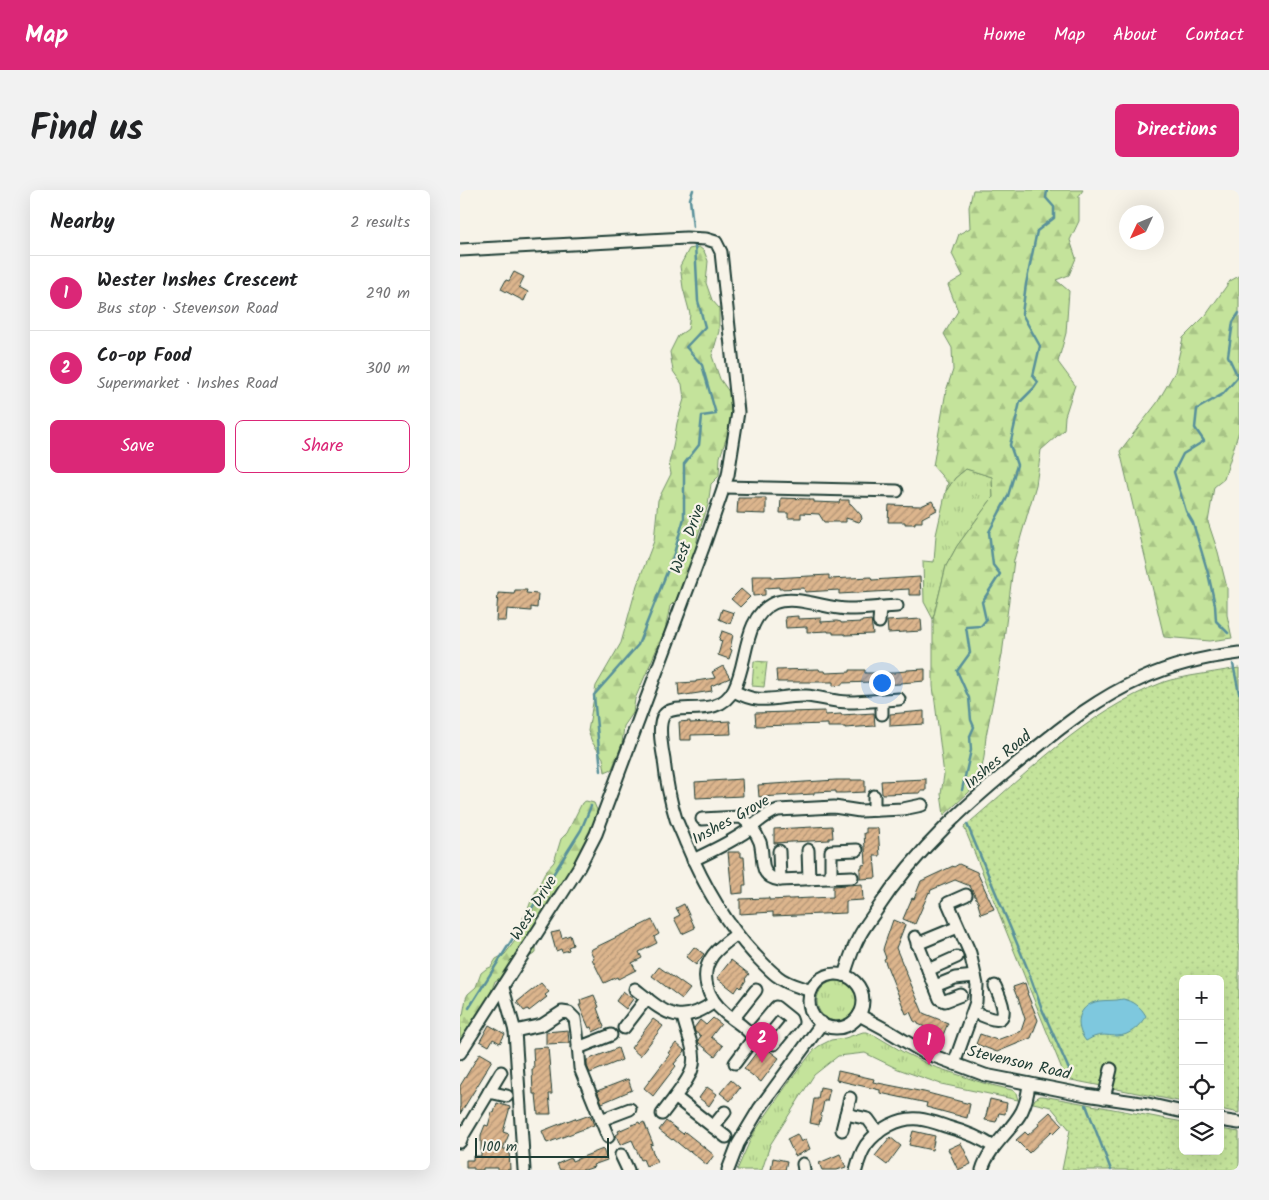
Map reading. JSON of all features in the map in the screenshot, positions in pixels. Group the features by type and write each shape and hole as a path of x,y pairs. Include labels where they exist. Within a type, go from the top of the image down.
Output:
{"street":[{"name":"West Drive","path":"460,250 686,238 706,238 716,242 722,252 738,412 728,475 724,487 596,834 579,867 460,1053"},
{"path":"724,487 897,491"},
{"path":"811,990 788,983 777,977 737,934 724,916 693,860 676,818 666,777 661,722 664,715 669,711 708,708 720,704 728,698 734,691 740,676 754,621 763,610 774,603 785,600 798,601 849,609 897,606"},
{"path":"879,622 880,607"},
{"name":"Inshes Road","path":"844,975 856,941 888,892 911,863 952,819 1011,768 1074,718 1139,680 1196,660 1239,653"},
{"path":"734,691 754,700 798,696 848,702 899,699"},
{"path":"882,700 882,714"},
{"path":"874,796 874,810"},
{"name":"Inshes Grove","path":"693,860 715,850 772,812 778,810 834,807 860,811 903,809 922,805"},
{"path":"702,819 744,818 760,841 764,871 773,879 852,877"},
{"path":"808,850 809,879"},
{"path":"831,878 831,851 858,850"},
{"path":"779,851 780,880"},
{"path":"954,1064 976,1002 977,985 970,953 948,903 966,895"},
{"path":"958,927 916,940 940,999 945,1001 961,995"},
{"path":"737,934 713,954 708,964 706,981 714,1002 752,1036"},
{"path":"928,970 957,957"},
{"path":"828,975 844,975 852,978 858,984 864,999 863,1008 854,1022 838,1028 829,1027 815,1017 811,1009 809,1000 811,990 821,978 828,975"},
{"path":"935,986 954,978 975,976"},
{"path":"974,1012 995,1020 1002,1016 1004,1012 1003,1007 995,986"},
{"path":"503,988 515,1031 524,1170"},
{"path":"635,989 661,1009 683,1016 693,1014 714,1002"},
{"path":"737,1022 756,990"},
{"path":"624,1028 647,998"},
{"path":"735,1063 752,1040 752,1036 776,1007 791,1019 792,1022 774,1044"},
{"path":"515,1031 542,1025 562,1012 569,1014 575,1020 580,1068 608,1137"},
{"name":"Stevenson Road","path":"859,1015 923,1052 985,1075 1179,1111"},
{"path":"662,1114 691,1074 694,1064 694,1054 683,1016"},
{"path":"728,1170 738,1144 758,1109 822,1023"},
{"path":"578,1048 611,1035"},
{"path":"1104,1098 1111,1069"},
{"path":"460,1142 501,1072"},
{"path":"982,1170 994,1147 1017,1120 1023,1109 1029,1084"},
{"path":"489,1092 507,1096"},
{"path":"675,1098 726,1137"},
{"path":"842,1130 850,1098"},
{"path":"601,1120 630,1109"},
{"path":"713,1127 725,1112"},
{"path":"846,1114 868,1119 878,1133"},
{"path":"856,1170 866,1146 878,1133 888,1126 904,1120 931,1121 971,1134 994,1147"},
{"path":"1224,1121 1239,1124"},
{"path":"621,1155 628,1170"}],"green space":[{"path":"973,190 1083,190 1079,196 1079,221 1070,240 1076,258 1069,275 1056,280 1069,291 1066,333 1058,362 1075,385 1065,416 1064,430 1041,450 1036,485 1014,560 1002,655 979,783 944,815 941,794 944,775 933,686 933,619 946,566 957,546 993,497 992,477 966,469 955,478 946,491 948,483 933,466 946,391 953,370 952,348 944,334 958,311 948,285 963,276 952,254 959,234 970,228 969,207"},
{"path":"699,247 704,251 708,261 706,283 712,300 719,308 719,331 712,356 720,379 732,396 730,427 720,457 719,476 711,484 708,505 698,535 695,552 676,600 670,606 665,630 635,699 633,713 624,726 622,744 612,769 605,772 603,758 592,742 588,731 596,686 621,643 637,585 654,541 658,500 671,474 669,463 684,399 682,384 673,371 670,352 678,336 688,329 690,314 683,288 680,266 689,249"},
{"path":"1239,276 1239,431 1224,479 1214,487 1208,522 1227,588 1227,615 1232,638 1210,641 1164,637 1120,451 1157,403 1175,372 1183,338 1206,315 1230,281"},
{"path":"966,469 993,477 993,497 957,546 946,566 933,619 924,602 923,561 934,562 936,535 946,491 955,478"},
{"path":"754,661 767,662 764,687 752,686"},
{"path":"1239,668 1239,1113 1224,1110 1224,975 1179,975 1179,1101 1066,1079 964,827 1058,746 1108,710 1135,695 1167,681"},
{"path":"586,801 594,803 597,810 597,818 578,859 534,932 536,953 495,981 479,1018 474,1020 475,1023 469,1033 464,1035 469,1049 460,1054 460,1017 463,1015 466,998 476,987 481,973 491,967 496,959 505,954 521,933 523,918 546,871 554,862 561,839 567,833 582,803"},
{"path":"837,981 851,987 857,1001 851,1015 837,1021 823,1015 817,1001 823,987"},
{"path":"863,1032 876,1036 932,1066 983,1083 1012,1090 1016,1093 1018,1100 941,1084 898,1069 865,1053 838,1056 814,1075 770,1145 762,1170 737,1170 753,1134 814,1050 831,1040"},
{"path":"1043,1096 1179,1121 1179,1155 1224,1155 1224,1130 1239,1132 1239,1170 1062,1170 1070,1130 1051,1107 1033,1103 1035,1099"}],"water":[{"path":"1123,999 1134,1003 1146,1016 1134,1030 1122,1036 1100,1035 1086,1041 1082,1035 1079,1023 1082,1011 1092,1003"}],"building":[{"path":"514,272 524,277 519,287 528,292 524,301 501,289"},
{"path":"738,498 766,498 766,514 737,513"},
{"path":"781,498 839,503 840,500 849,500 849,503 861,515 862,519 859,522 846,518 846,522 824,522 819,514 801,513 801,518 788,518 788,513 780,513"},
{"path":"932,501 937,510 922,518 922,522 905,524 905,522 888,522 889,505 921,506"},
{"path":"829,575 829,579 871,577 872,580 920,577 921,595 909,595 909,589 839,594 839,590 805,592 804,588 779,589 779,587 765,588 765,595 753,596 752,576 772,576 772,578"},
{"path":"741,589 750,597 740,607 731,599"},
{"path":"515,590 527,590 526,593 538,594 537,608 531,607 531,611 507,609 506,621 496,621 498,593 514,594"},
{"path":"722,609 734,613 730,624 719,619"},
{"path":"798,616 798,619 821,618 821,622 837,621 841,623 871,620 873,634 845,635 833,634 833,632 828,631 807,632 807,627 786,628 785,617"},
{"path":"921,619 922,631 888,633 887,621"},
{"path":"722,631 733,635 729,659 718,655 722,641 719,640"},
{"path":"723,666 730,678 711,686 712,691 679,696 678,683 715,678 712,672"},
{"path":"819,669 826,673 865,670 865,673 895,673 925,669 925,681 877,685 877,683 872,684 872,682 842,683 842,685 833,686 833,682 777,682 776,670"},
{"path":"825,711 825,715 874,713 875,726 845,728 828,727 828,724 756,726 755,713"},
{"path":"924,711 924,724 890,726 890,714"},
{"path":"690,721 690,723 730,721 731,734 691,735 691,740 680,740 679,722"},
{"path":"742,779 743,796 696,798 695,782"},
{"path":"926,779 926,791 920,791 920,793 882,794 881,781"},
{"path":"865,780 865,792 814,792 814,794 759,797 758,785"},
{"path":"832,826 833,838 829,838 829,840 774,843 774,829"},
{"path":"866,828 878,828 880,856 874,856 876,878 860,879 860,868 866,864 864,833 866,833"},
{"path":"728,852 741,852 741,857 744,857 746,885 743,885 743,893 732,894"},
{"path":"959,864 977,872 994,909 981,914 979,904 970,886 955,880 929,892 915,924 903,919 921,881"},
{"path":"862,884 863,900 846,901 846,913 773,916 773,912 740,914 740,899 769,898 769,900 833,897 833,886"},
{"path":"684,904 695,928 682,934 674,918 680,915 676,908"},
{"path":"652,920 659,934 654,937 657,943 639,952 642,958 632,963 636,970 618,979 617,977 604,983 592,959 594,958 590,950"},
{"path":"893,920 905,925 896,948 923,1013 948,1023 943,1035 918,1024 914,1021 910,1012 906,1014 884,959 886,958 883,950"},
{"path":"560,931 562,938 570,935 573,945 568,947 569,950 562,952 561,949 556,951 551,933"},
{"path":"694,947 704,954 696,965 686,957"},
{"path":"731,960 749,974 741,988 739,986 735,992 717,978"},
{"path":"659,967 690,989 682,999 652,976"},
{"path":"541,983 549,992 545,995 547,997 529,1011 528,1009 524,1011 517,1002"},
{"path":"1025,983 1038,1020 1031,1038 997,1052 976,1044 980,1034 997,1040 1021,1031 1025,1019 1013,987"},
{"path":"623,991 633,999 626,1009 616,1001"},
{"path":"594,995 604,1027 593,1032 591,1027 589,1028 579,1005 581,1005 580,1000"},
{"path":"713,1018 721,1024 711,1037 723,1046 715,1056 699,1043 698,1040 701,1036 695,1032 694,1028 700,1020 706,1025"},
{"path":"653,1019 663,1026 640,1056 631,1048"},
{"path":"489,1025 505,1034 500,1043 493,1039 489,1046 480,1041"},
{"path":"568,1030 569,1043 546,1044 546,1032"},
{"path":"676,1043 685,1051 653,1096 644,1088"},
{"path":"762,1045 779,1058 761,1082 744,1069"},
{"path":"548,1047 552,1094 549,1094 551,1114 538,1114 536,1094 533,1094 533,1048"},
{"path":"618,1048 622,1060 590,1073 587,1060"},
{"path":"480,1053 492,1060 460,1114 460,1086"},
{"path":"838,1071 874,1079 873,1082 924,1092 970,1104 967,1118 926,1107 927,1103 880,1093 880,1090 836,1080"},
{"path":"628,1079 632,1090 602,1103 597,1091"},
{"path":"731,1080 740,1088 730,1101 720,1093"},
{"path":"707,1087 717,1094 709,1106 699,1098"},
{"path":"820,1087 830,1089 827,1101 824,1101 819,1125 810,1123 814,1099 818,1099"},
{"path":"990,1099 1007,1103 1005,1114 999,1113 996,1122 985,1120"},
{"path":"497,1103 510,1107 503,1132 509,1134 503,1149 509,1149 510,1170 483,1168 483,1170 474,1170 474,1168 466,1168 466,1160 473,1160 473,1156 481,1156 481,1135 485,1125 488,1126"},
{"path":"1050,1112 1062,1125 1054,1133 1052,1131 1029,1153 1016,1140 1025,1132 1028,1135"},
{"path":"590,1115 594,1125 547,1143 542,1131 575,1118 576,1120"},
{"path":"666,1121 683,1134 685,1132 714,1155 707,1165 659,1130"},
{"path":"639,1122 640,1124 644,1122 653,1144 650,1145 657,1162 646,1166 643,1159 641,1160 632,1140 620,1145 616,1135 619,1133 618,1131"},
{"path":"913,1131 935,1136 932,1150 909,1145"},
{"path":"797,1134 801,1142 806,1139 810,1149 795,1156 787,1139"},
{"path":"890,1137 901,1146 887,1165 875,1156"},
{"path":"961,1143 971,1164 958,1170 948,1149"},
{"path":"603,1149 607,1160 585,1170 560,1170 557,1164 571,1158 572,1161"},
{"path":"840,1154 846,1167 837,1170 822,1170 819,1163"},
{"path":"773,1158 787,1161 785,1170 771,1170"}],"waterway":[{"path":"693,190 690,199 693,227"},
{"path":"962,790 971,750 970,736 974,727 971,720 969,698 957,671 970,653 966,627 981,626 986,620 982,602 1000,574 993,565 989,532 1008,496 1017,465 1010,445 1020,402 1038,382 1033,376 1040,346 1022,314 1037,231 1054,218 1054,207 1046,198 1047,190"},
{"path":"601,771 594,695 638,645 673,557 684,518 684,464 699,445 702,416 716,414 702,365 686,347 705,327 698,301 695,244"},
{"path":"1228,633 1216,621 1215,605 1208,573 1193,523 1186,511 1174,472 1183,454 1204,441 1195,428 1197,409 1223,394 1238,377 1228,356 1233,322 1239,313"},
{"path":"1233,664 1239,693"},
{"path":"469,1008 581,830 591,806"},
{"path":"967,824 1026,965 1042,1009 1071,1074"},
{"path":"1086,1105 1111,1170"}],"place":[{"name":"Co-op Food","path":"762,1063"},
{"name":"Wester Inshes Crescent","path":"929,1065"}]}
